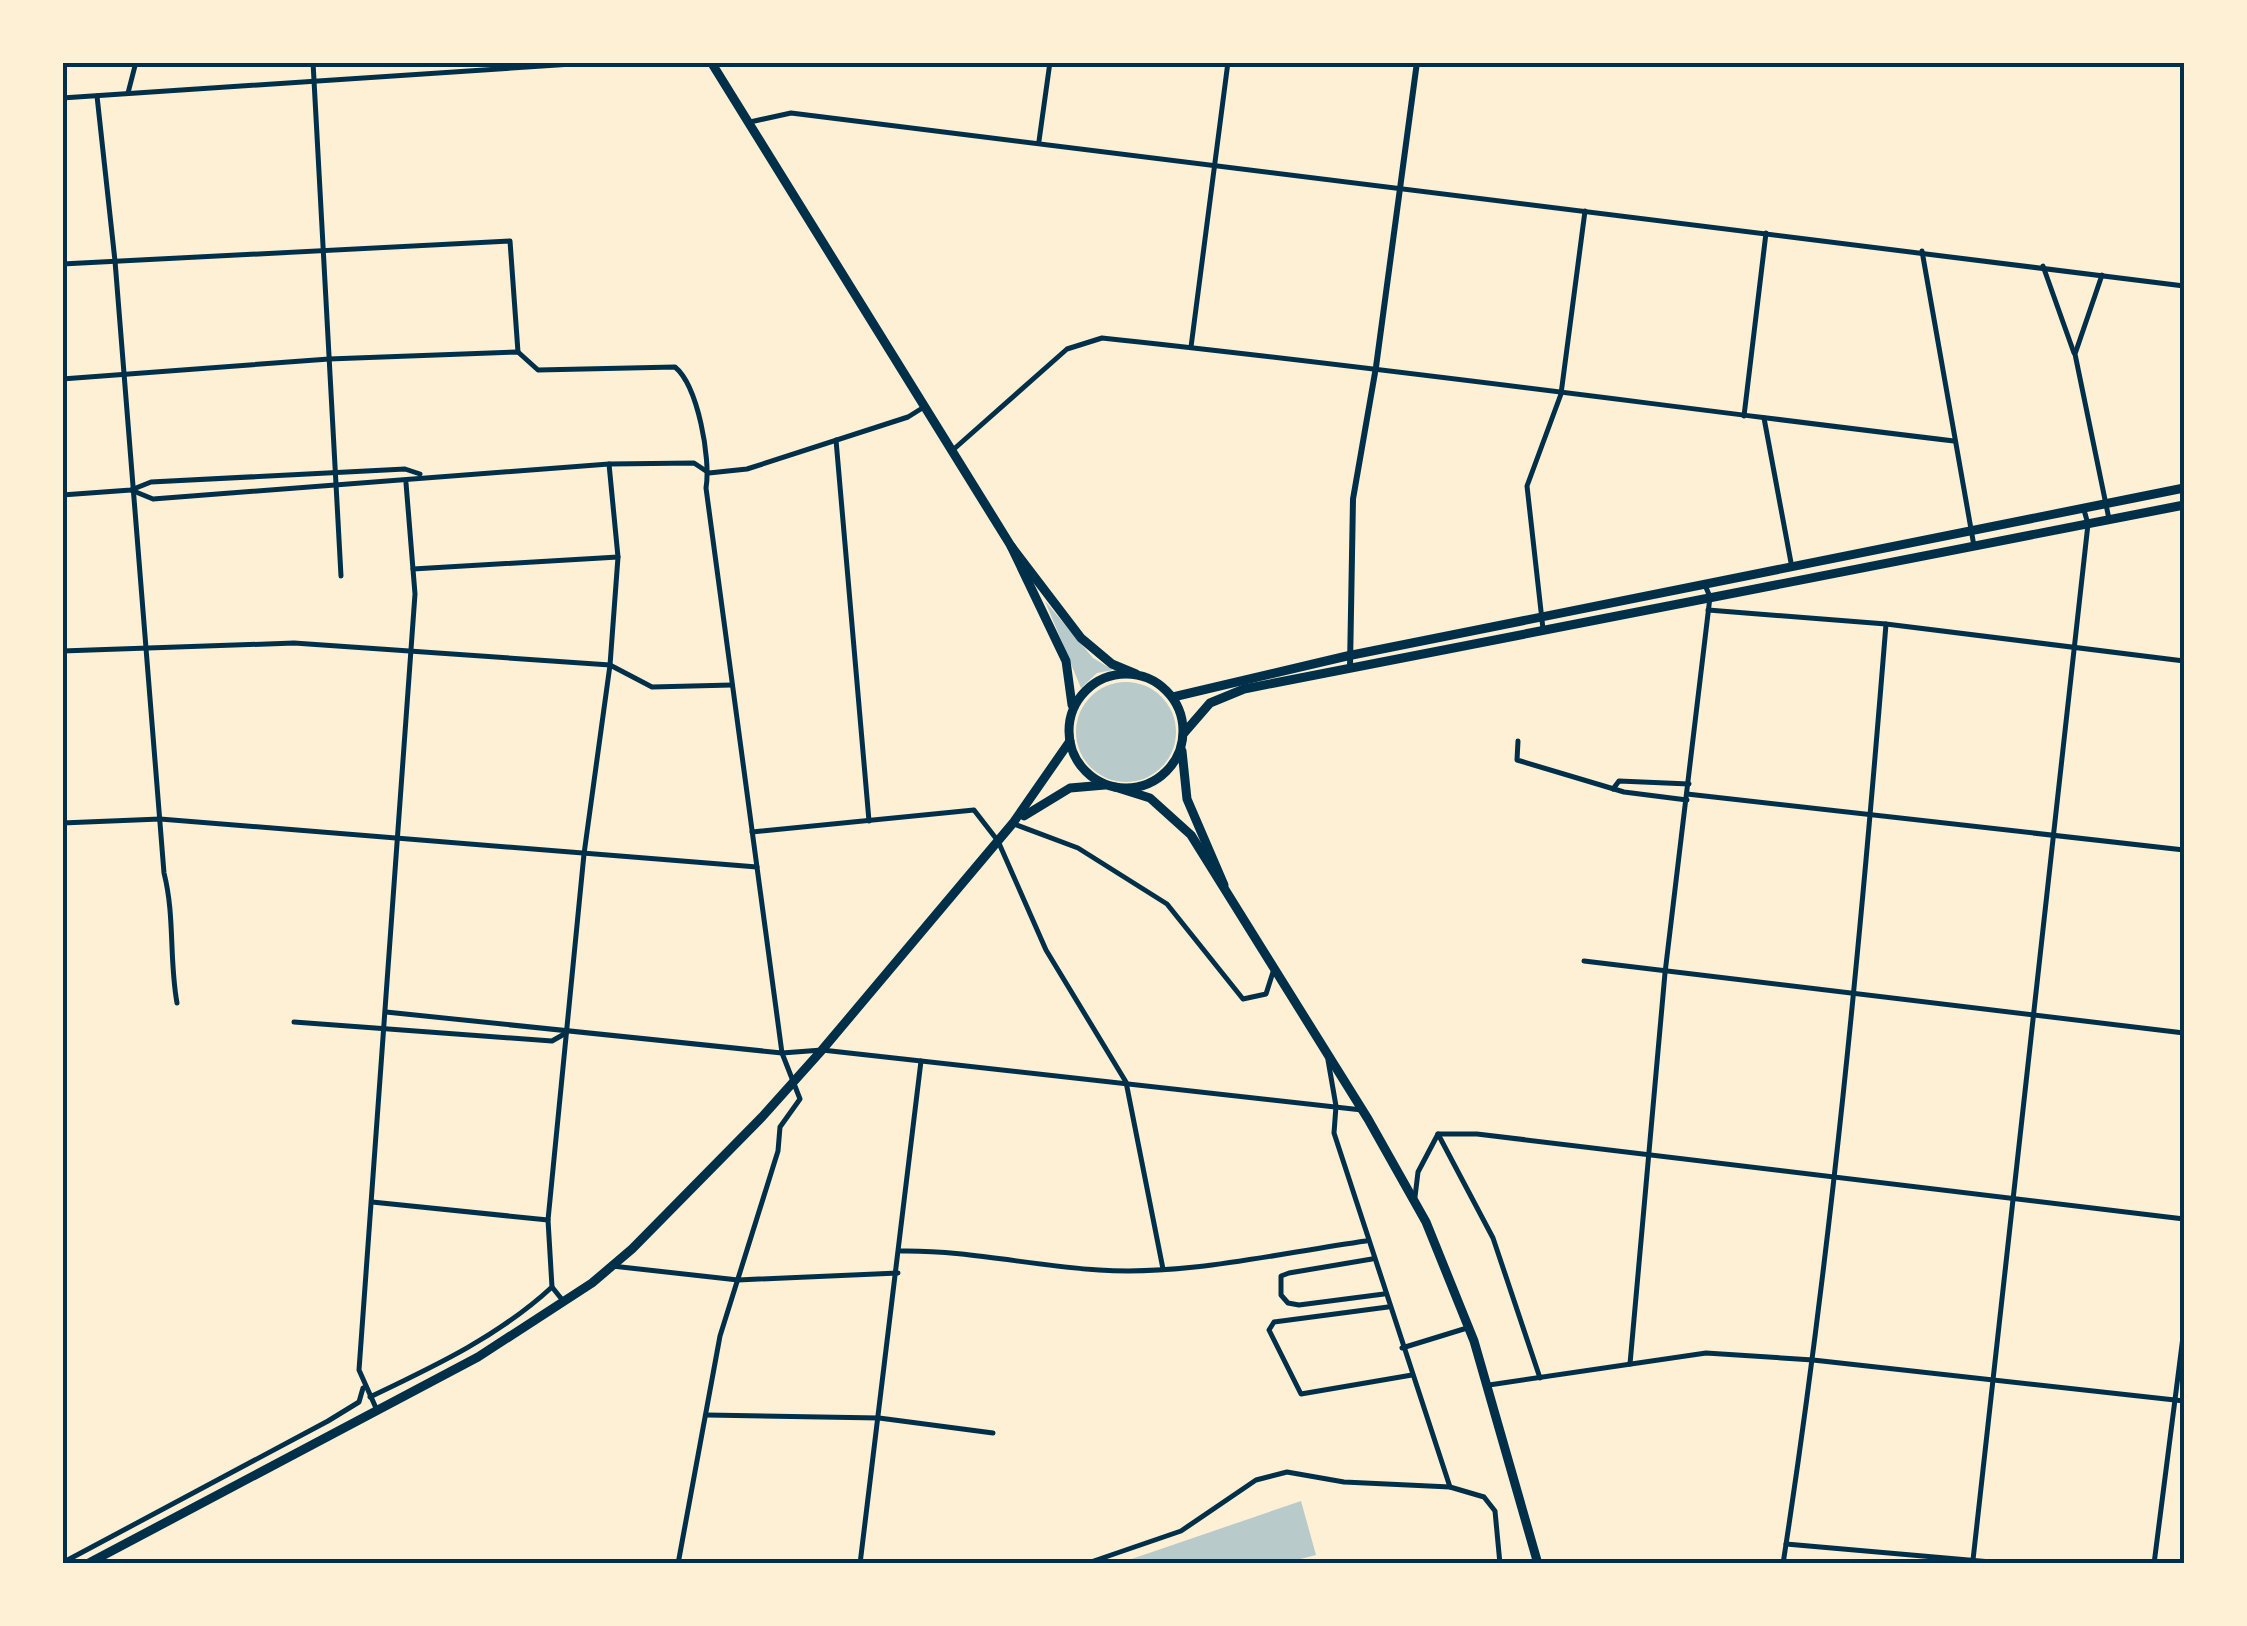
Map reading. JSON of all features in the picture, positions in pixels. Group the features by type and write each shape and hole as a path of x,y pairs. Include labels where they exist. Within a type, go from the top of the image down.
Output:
{"main road":[{"path":"711,62 1012,546 1096,653 1162,686 1172,697 1184,733 1187,799 1224,886"},
{"path":"1172,697 2184,488"},
{"path":"1542,623 1710,597 2184,504"},
{"path":"1012,546 1066,661 1072,710 1070,741 1085,771 1111,786 1150,798 1172,814 1224,886 1415,1200 1469,1328 1538,1564"},
{"path":"1184,733 1200,711 1232,692 1349,662"},
{"path":"1072,710 1091,685 1120,674 1136,674"},
{"path":"86,1564 478,1357 564,1303 612,1266 822,1050 1013,824 1070,741"},
{"path":"1013,824 1056,794 1084,785 1149,784 1164,775 1182,746"}],"street":[{"path":"127,94 136,62"},
{"path":"313,62 341,576"},
{"path":"62,98 603,62"},
{"path":"1039,141 1050,62"},
{"path":"1191,348 1228,62"},
{"path":"1349,662 1352,499 1376,367 1416,62"},
{"path":"97,96 115,261 160,819 172,902 169,959 177,1003"},
{"path":"749,123 772,113 790,113 1039,141 2184,286"},
{"path":"1542,623 1527,486 1561,394 1585,211"},
{"path":"1744,416 1766,233"},
{"path":"62,264 510,241 518,352 538,370 675,367 691,382 708,473 706,488 782,1053 800,1099 780,1127 778,1151 720,1336 678,1564"},
{"path":"1922,251 1974,546"},
{"path":"2043,266 2075,354 2109,520"},
{"path":"2075,354 2102,275"},
{"path":"952,451 1067,349 1087,340 1376,367 1561,394 1954,440"},
{"path":"62,379 330,359 518,352"},
{"path":"131,490 153,500 609,464 694,462 708,473 747,469 908,418 924,407"},
{"path":"1764,418 1792,568"},
{"path":"836,440 869,820"},
{"path":"564,1303 552,1287 548,1220 584,854 610,665 618,557 609,464"},
{"path":"62,495 131,490 152,482 335,472 404,469 423,476"},
{"path":"377,1410 359,1370 410,651 412,570 406,483"},
{"path":"1973,1560 2088,524 2084,509"},
{"path":"412,570 618,557"},
{"path":"1630,1364 1665,973 1710,597 1705,585"},
{"path":"1708,610 1886,624 2184,661"},
{"path":"1783,1564 1813,1360 1871,811 1886,624"},
{"path":"62,651 294,643 610,665 652,687 732,684"},
{"path":"1518,741 1516,760 1613,789 1871,811 2184,850"},
{"path":"1613,789 1619,781 1688,784"},
{"path":"752,832 974,810 998,842 1046,950 1126,1082 1163,1269"},
{"path":"62,822 160,819 756,866"},
{"path":"1013,824 1078,848 1167,904 1243,998 1254,1000 1266,994 1273,969"},
{"path":"1584,962 2184,1033"},
{"path":"386,1012 782,1053 822,1050 1362,1110"},
{"path":"294,1022 552,1041 566,1033"},
{"path":"1328,1055 1336,1106 1334,1133 1366,1242 1450,1488"},
{"path":"860,1564 921,1060"},
{"path":"1438,1134 1648,1154 2184,1220"},
{"path":"1415,1200 1418,1172 1438,1134"},
{"path":"1438,1134 1493,1238 1540,1378"},
{"path":"372,1202 548,1220"},
{"path":"901,1250 955,1250 1100,1270 1163,1269 1366,1242"},
{"path":"1372,1259 1289,1272 1281,1276 1281,1295 1288,1304 1299,1305 1384,1294"},
{"path":"612,1266 738,1280 898,1273"},
{"path":"370,1396 463,1352 528,1309 552,1287"},
{"path":"1388,1307 1274,1322 1269,1330 1301,1394 1412,1375"},
{"path":"1402,1348 1469,1328"},
{"path":"2154,1564 2184,1330"},
{"path":"1486,1386 1706,1353 1813,1360 2184,1401"},
{"path":"62,1564 318,1427 358,1402 364,1386"},
{"path":"706,1415 879,1418 993,1433"},
{"path":"1086,1564 1180,1531 1256,1480 1287,1472 1344,1482 1450,1488 1484,1497 1495,1510 1500,1564"},
{"path":"1786,1544 2014,1564"}],"shaded area":[{"path":"1045,601 1093,658 1113,670 1097,673 1081,688"},
{"path":"1126,682 1154,690 1168,704 1176,732 1168,760 1154,774 1126,782 1098,774 1084,760 1076,732 1084,704 1098,690"},
{"path":"1301,1501 1316,1555 1281,1564 1120,1563"}]}
